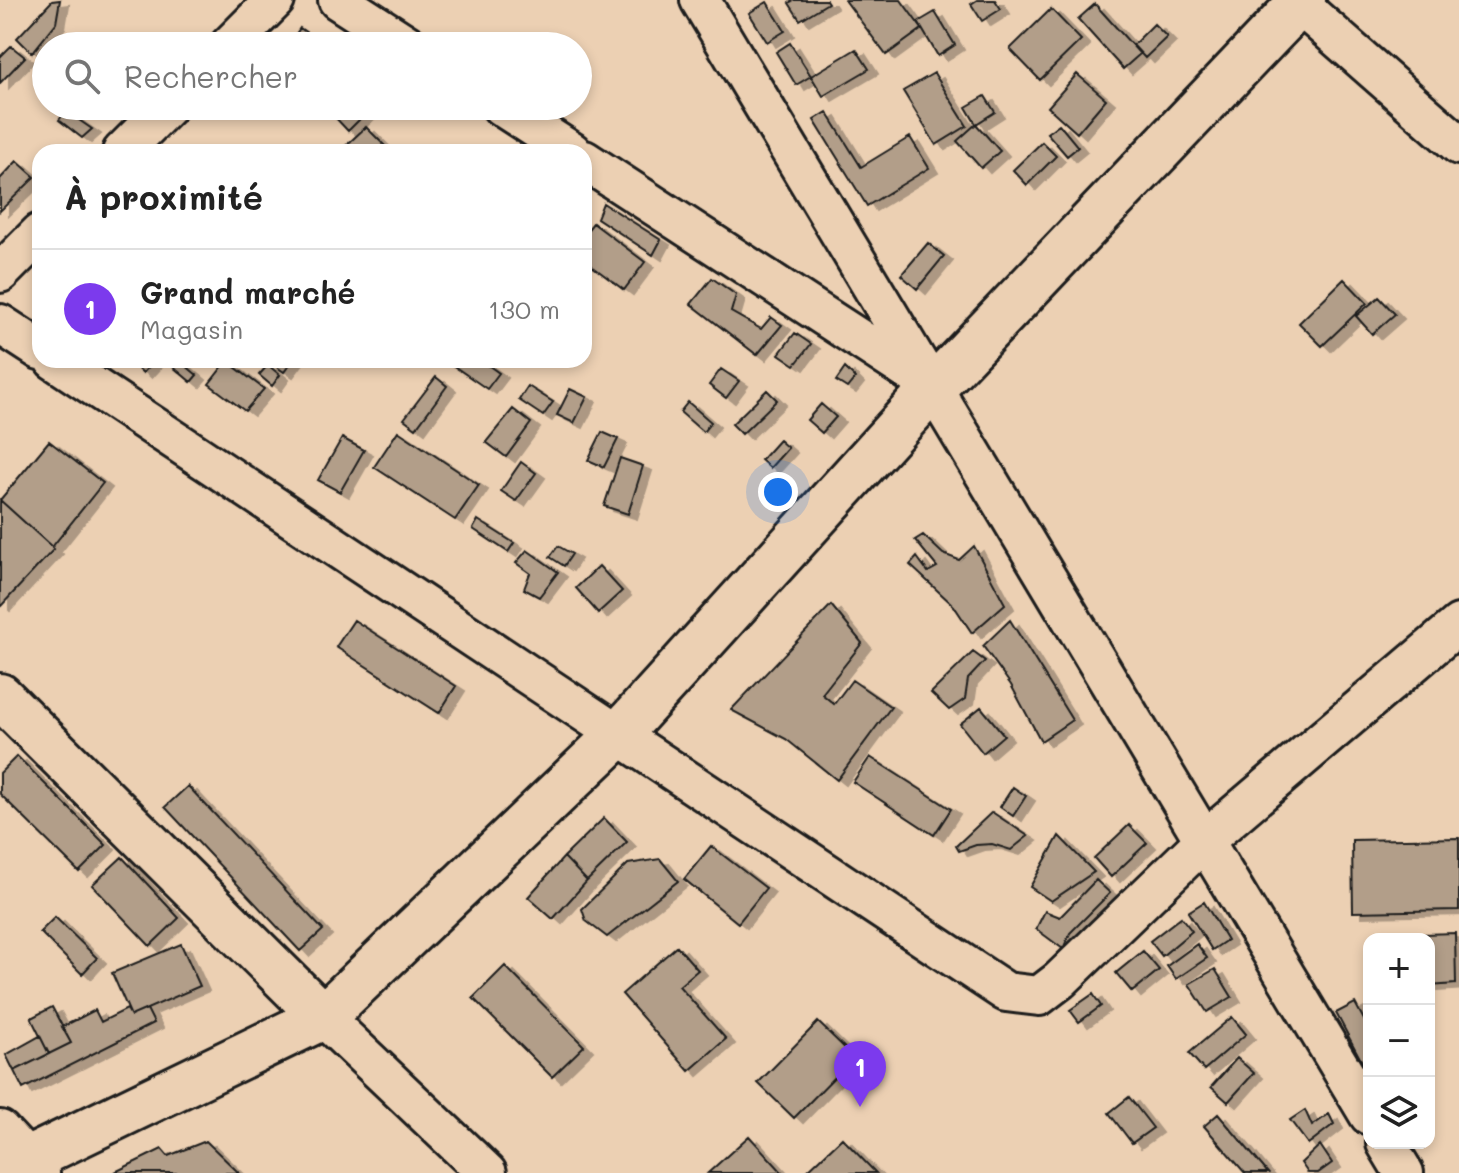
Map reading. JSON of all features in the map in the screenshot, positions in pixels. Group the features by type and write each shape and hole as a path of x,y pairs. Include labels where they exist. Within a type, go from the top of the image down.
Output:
{"street":[{"path":"243,32 275,0"},
{"path":"338,0 387,32"},
{"path":"700,0 1363,1105"},
{"path":"17,1159 323,1017 619,734 933,388 1299,1 1459,145"},
{"path":"130,144 154,120"},
{"path":"523,120 560,144"},
{"path":"592,165 933,388"},
{"path":"0,273 32,241"},
{"path":"0,324 32,345"},
{"path":"66,368 1006,992 1039,996 1060,980 1204,841 1454,640"},
{"path":"0,696 323,1017 487,1173"},
{"path":"1390,1149 1404,1173"}],"building":[{"path":"60,0 56,23 49,32 32,32 32,53 17,38 52,1"},
{"path":"794,0 826,0 828,3 800,20 789,3"},
{"path":"845,0 901,0 922,29 886,55"},
{"path":"977,0 995,0 1001,9 982,21 971,4"},
{"path":"767,2 785,31 767,42 749,13"},
{"path":"1095,4 1140,54 1123,69 1078,19"},
{"path":"1051,9 1081,40 1040,80 1010,49"},
{"path":"935,12 955,45 938,56 918,22"},
{"path":"1154,24 1167,37 1145,58 1133,45"},
{"path":"790,43 811,76 796,85 776,52"},
{"path":"11,46 25,57 0,83 0,57"},
{"path":"856,49 869,69 823,96 811,76"},
{"path":"934,73 967,126 936,145 903,91"},
{"path":"1077,74 1106,99 1077,133 1048,107"},
{"path":"985,96 995,112 976,124 966,107"},
{"path":"827,112 861,167 910,137 929,168 867,206 814,120"},
{"path":"59,120 79,120 92,129 82,138"},
{"path":"338,120 359,120 348,131"},
{"path":"976,124 1000,151 981,168 957,141"},
{"path":"1059,124 1078,147 1067,156 1047,133"},
{"path":"366,127 383,144 348,144"},
{"path":"1042,142 1056,156 1027,185 1013,170"},
{"path":"17,161 32,174 32,180 0,211 0,179"},
{"path":"603,203 661,240 653,255 597,218"},
{"path":"592,224 645,262 624,290 592,266"},
{"path":"928,243 944,256 917,289 901,275"},
{"path":"712,278 736,295 731,312 761,329 771,317 782,325 757,355 691,304"},
{"path":"1344,279 1367,303 1322,346 1299,323"},
{"path":"1379,297 1395,314 1372,334 1356,316"},
{"path":"795,333 811,344 795,365 779,354"},
{"path":"174,368 189,368 197,375 191,382"},
{"path":"222,368 236,368 264,389 245,411 209,384"},
{"path":"265,368 272,368 280,375 272,386 259,375"},
{"path":"457,368 492,368 499,373 487,389"},
{"path":"845,368 855,378 847,388 836,381"},
{"path":"721,369 739,381 726,398 709,385"},
{"path":"436,377 447,386 416,428 404,419"},
{"path":"528,386 553,402 543,416 519,400"},
{"path":"570,389 587,397 574,423 557,415"},
{"path":"767,390 777,400 742,434 732,424"},
{"path":"688,402 711,422 703,432 680,412"},
{"path":"821,404 836,417 822,433 807,420"},
{"path":"513,409 531,423 506,457 486,442"},
{"path":"398,431 479,485 455,520 374,467"},
{"path":"602,432 618,439 604,467 588,460"},
{"path":"342,438 364,450 340,492 318,480"},
{"path":"779,440 788,448 770,468 761,460"},
{"path":"49,441 103,483 52,547 0,500"},
{"path":"620,458 643,466 628,514 604,506"},
{"path":"521,462 536,473 516,501 501,491"},
{"path":"0,500 54,549 1,606 0,605"},
{"path":"478,520 514,543 508,552 473,529"},
{"path":"923,535 943,554 959,560 974,546 1005,604 972,633 954,606 910,565 917,557 928,572 937,567 915,540"},
{"path":"558,546 572,554 564,566 550,557"},
{"path":"527,550 558,572 539,597 524,589 530,573 516,563"},
{"path":"599,566 622,591 598,613 576,588"},
{"path":"831,605 862,643 822,694 834,704 852,680 891,707 837,780 786,739 731,710"},
{"path":"354,620 456,686 439,713 336,647"},
{"path":"1010,620 1072,720 1041,741 1011,685 983,646"},
{"path":"973,652 985,661 968,679 965,699 949,710 931,693"},
{"path":"981,707 1004,735 983,753 960,724"},
{"path":"17,756 106,845 79,872 0,794 0,773"},
{"path":"870,757 951,809 934,835 853,782"},
{"path":"188,786 323,930 300,951 165,807"},
{"path":"1013,787 1026,796 1013,816 1000,807"},
{"path":"992,812 1028,836 1011,850 992,844 959,851 956,846"},
{"path":"604,818 627,842 587,881 564,857"},
{"path":"1129,825 1147,843 1111,877 1094,858"},
{"path":"1059,836 1094,872 1051,901 1030,887"},
{"path":"1459,838 1459,910 1353,912 1352,840"},
{"path":"711,846 766,888 738,923 684,879"},
{"path":"122,857 179,918 150,946 92,885"},
{"path":"564,857 587,881 553,919 528,897"},
{"path":"660,859 678,881 607,937 586,921 582,909 628,864"},
{"path":"1096,880 1110,893 1070,933 1063,949 1036,929 1045,911 1060,917"},
{"path":"1204,902 1227,940 1212,950 1188,912"},
{"path":"55,917 97,958 82,974 40,932"},
{"path":"1181,917 1192,931 1162,956 1150,941"},
{"path":"1455,933 1456,984 1435,986 1435,934"},
{"path":"181,944 200,986 131,1016 112,973"},
{"path":"1197,944 1207,958 1176,979 1167,966"},
{"path":"677,946 698,970 679,986 726,1039 689,1071 622,994"},
{"path":"1143,951 1159,970 1132,992 1116,973"},
{"path":"505,966 584,1046 552,1077 473,998"},
{"path":"1215,969 1232,997 1207,1012 1189,984"},
{"path":"1093,994 1101,1006 1079,1022 1070,1010"},
{"path":"1355,1003 1363,1018 1363,1064 1336,1013"},
{"path":"52,1007 71,1043 49,1054 31,1018"},
{"path":"127,1009 131,1016 147,1009 154,1023 23,1089 14,1071 71,1043 62,1027 95,1010 101,1022"},
{"path":"1232,1017 1246,1034 1204,1070 1189,1053"},
{"path":"818,1022 854,1057 794,1118 758,1083"},
{"path":"40,1036 49,1054 14,1071 6,1055"},
{"path":"1237,1058 1254,1073 1228,1102 1211,1087"},
{"path":"1129,1097 1153,1128 1132,1143 1109,1113"},
{"path":"1305,1110 1312,1126 1329,1114 1334,1124 1308,1144 1290,1120"},
{"path":"1218,1114 1268,1173 1245,1173 1204,1126"},
{"path":"749,1136 783,1173 708,1173"},
{"path":"842,1138 876,1173 805,1173"},
{"path":"206,1141 239,1173 113,1173 162,1149 168,1156"},
{"path":"1320,1145 1332,1163 1318,1173 1308,1173 1301,1163"}],"place":[{"name":"Grand marché","path":"860,1107"}]}
